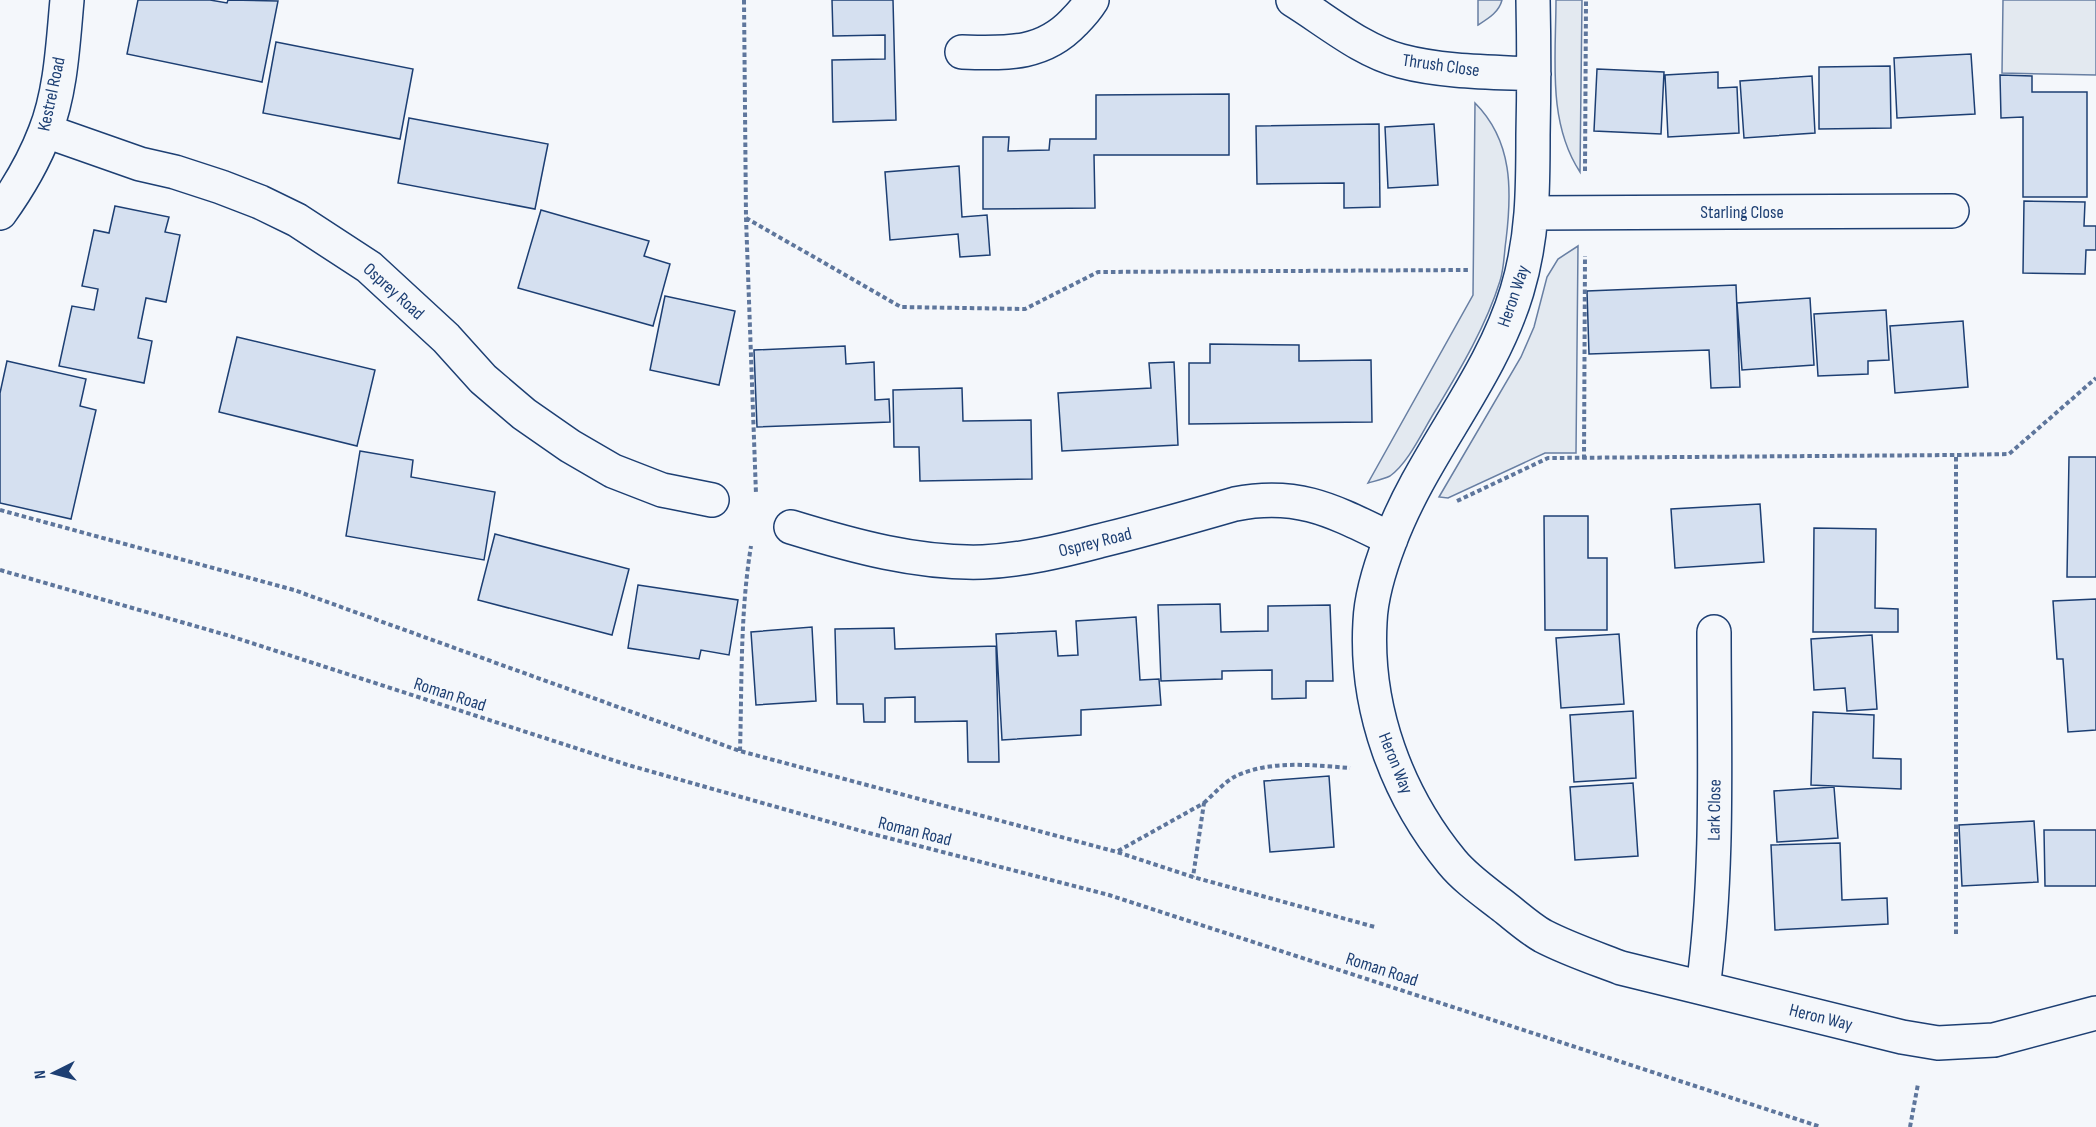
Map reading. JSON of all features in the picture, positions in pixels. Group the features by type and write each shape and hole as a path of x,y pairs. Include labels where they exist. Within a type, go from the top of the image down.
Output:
{"street":[{"name":"Kestrel Road","path":"0,213 29,167 46,131 56,89 67,0"},
{"path":"962,52 1019,52 1040,46 1055,39 1071,25 1092,0"},
{"name":"Thrush Close","path":"1293,0 1377,52 1401,61 1469,70 1534,74"},
{"name":"Heron Way","path":"1533,0 1533,213 1526,257 1507,321 1408,501 1391,539 1374,592 1370,620 1370,651 1371,679 1377,712 1397,772 1414,806 1452,863 1477,886 1540,935 1576,952 1621,968 1902,1037 1938,1042 1994,1040 2096,1013"},
{"name":"Osprey Road","path":"46,131 140,164 175,172 221,187 297,220 369,267 446,338 483,379 524,414 570,446 613,471 662,490 712,500"},
{"name":"Starling Close","path":"1533,213 1952,211"},
{"name":"Osprey Road","path":"791,527 883,552 936,560 982,562 1067,550 1235,504 1281,499 1329,509 1391,539"},
{"name":"Lark Close","path":"1703,988 1710,935 1714,827 1714,632"}],"path":[{"path":"744,0 746,218 757,505"},
{"path":"746,218 901,307 1025,309 1098,272 1468,270"},
{"path":"1408,501 1445,507 1548,458 2009,454 2096,378"},
{"path":"1956,454 1956,934"},
{"path":"0,510 294,590 740,751 1117,852 1193,877 1375,927"},
{"path":"740,751 743,636 747,569 752,537"},
{"name":"Roman Road","path":"0,570 230,636 628,765 865,832 1109,895 1821,1127"},
{"path":"1117,852 1204,803 1234,777 1264,767 1307,764 1397,772"},
{"path":"1193,877 1204,803"},
{"path":"1910,1127 1918,1080"}],"shaded area":[{"path":"1478,0 1502,0 1496,11 1478,25"},
{"path":"1556,0 1582,0 1580,172 1569,153 1558,111 1555,66"},
{"path":"2003,0 2096,0 2096,75 2002,73"},
{"path":"1475,103 1497,134 1507,167 1508,222 1501,276 1488,314 1472,346 1410,454 1390,476 1368,483 1473,295"},
{"path":"1578,246 1576,453 1545,453 1448,498 1439,497 1521,357 1534,327 1547,277 1558,259"}],"building":[{"path":"138,0 210,0 227,3 228,0 278,1 262,82 127,54"},
{"path":"832,0 893,0 896,120 833,122 832,60 885,59 885,35 833,36"},
{"path":"276,42 413,69 400,139 263,113"},
{"path":"1971,54 1975,114 1897,118 1894,58"},
{"path":"1890,66 1891,128 1819,129 1819,67"},
{"path":"1597,69 1664,72 1661,134 1594,131"},
{"path":"1718,72 1718,88 1737,87 1739,133 1668,137 1665,75"},
{"path":"2000,75 2032,76 2032,92 2087,92 2087,197 2023,197 2023,117 2001,118"},
{"path":"1812,76 1815,133 1744,138 1740,81"},
{"path":"1229,94 1229,155 1094,155 1095,208 983,209 983,137 1009,137 1008,151 1049,150 1050,139 1096,139 1096,95"},
{"path":"409,118 548,144 535,209 398,183"},
{"path":"1379,124 1380,207 1344,208 1344,183 1257,184 1256,126"},
{"path":"1434,124 1438,185 1388,188 1385,127"},
{"path":"959,166 962,217 987,215 990,255 960,257 958,234 890,240 885,172"},
{"path":"2024,201 2085,202 2084,226 2096,226 2096,250 2086,250 2085,274 2023,273"},
{"path":"115,206 169,217 165,232 180,235 166,302 146,298 138,338 152,341 144,383 59,366 72,306 94,310 98,289 82,286 94,230 109,233"},
{"path":"541,210 649,241 644,256 670,264 653,326 518,288"},
{"path":"1736,285 1740,387 1711,388 1709,350 1589,354 1587,291"},
{"path":"665,296 735,311 719,385 650,370"},
{"path":"1810,298 1814,365 1742,370 1737,303"},
{"path":"1886,310 1889,360 1868,361 1868,374 1818,376 1814,314"},
{"path":"1963,321 1968,387 1895,393 1890,326"},
{"path":"237,337 375,370 357,446 219,412"},
{"path":"1210,344 1299,345 1299,361 1371,360 1372,422 1189,424 1189,363 1210,363"},
{"path":"845,346 846,364 874,362 875,400 889,399 890,422 757,427 754,350"},
{"path":"7,361 86,379 80,406 96,410 71,519 0,503 0,393"},
{"path":"1174,362 1178,445 1062,451 1058,393 1151,388 1149,363"},
{"path":"962,388 963,421 1031,420 1032,479 920,481 919,447 894,447 893,390"},
{"path":"360,451 413,460 411,477 495,492 484,560 346,536"},
{"path":"2069,457 2096,457 2096,577 2067,577"},
{"path":"1760,504 1764,562 1675,568 1671,509"},
{"path":"1544,516 1588,516 1588,558 1607,558 1607,630 1545,630"},
{"path":"1814,528 1876,529 1875,608 1898,609 1898,632 1813,632"},
{"path":"495,534 629,569 612,635 478,600"},
{"path":"638,585 738,600 729,655 701,650 699,659 628,648"},
{"path":"2096,599 2096,730 2068,732 2063,659 2057,659 2053,601"},
{"path":"1220,604 1221,632 1268,631 1268,606 1330,605 1333,681 1306,681 1306,698 1272,699 1272,670 1222,671 1222,679 1161,681 1158,605"},
{"path":"1136,617 1140,680 1159,679 1161,705 1081,710 1081,735 1002,740 996,634 1056,631 1058,656 1078,655 1076,621"},
{"path":"812,627 816,701 756,705 751,632"},
{"path":"894,628 895,649 996,646 999,762 968,762 967,721 915,722 915,697 885,698 885,722 864,722 863,704 837,704 835,629"},
{"path":"1619,634 1624,704 1561,708 1556,638"},
{"path":"1872,635 1877,709 1847,711 1845,688 1814,690 1811,639"},
{"path":"1633,711 1636,778 1574,782 1570,715"},
{"path":"1813,712 1874,715 1873,758 1901,759 1901,789 1811,785"},
{"path":"1329,776 1334,847 1270,852 1264,781"},
{"path":"1633,783 1638,856 1575,860 1570,787"},
{"path":"1834,787 1838,838 1777,842 1774,791"},
{"path":"2034,821 2038,882 1962,886 1959,825"},
{"path":"2044,830 2096,830 2096,886 2045,886"},
{"path":"1840,843 1842,900 1887,898 1888,924 1775,930 1771,845"}]}
